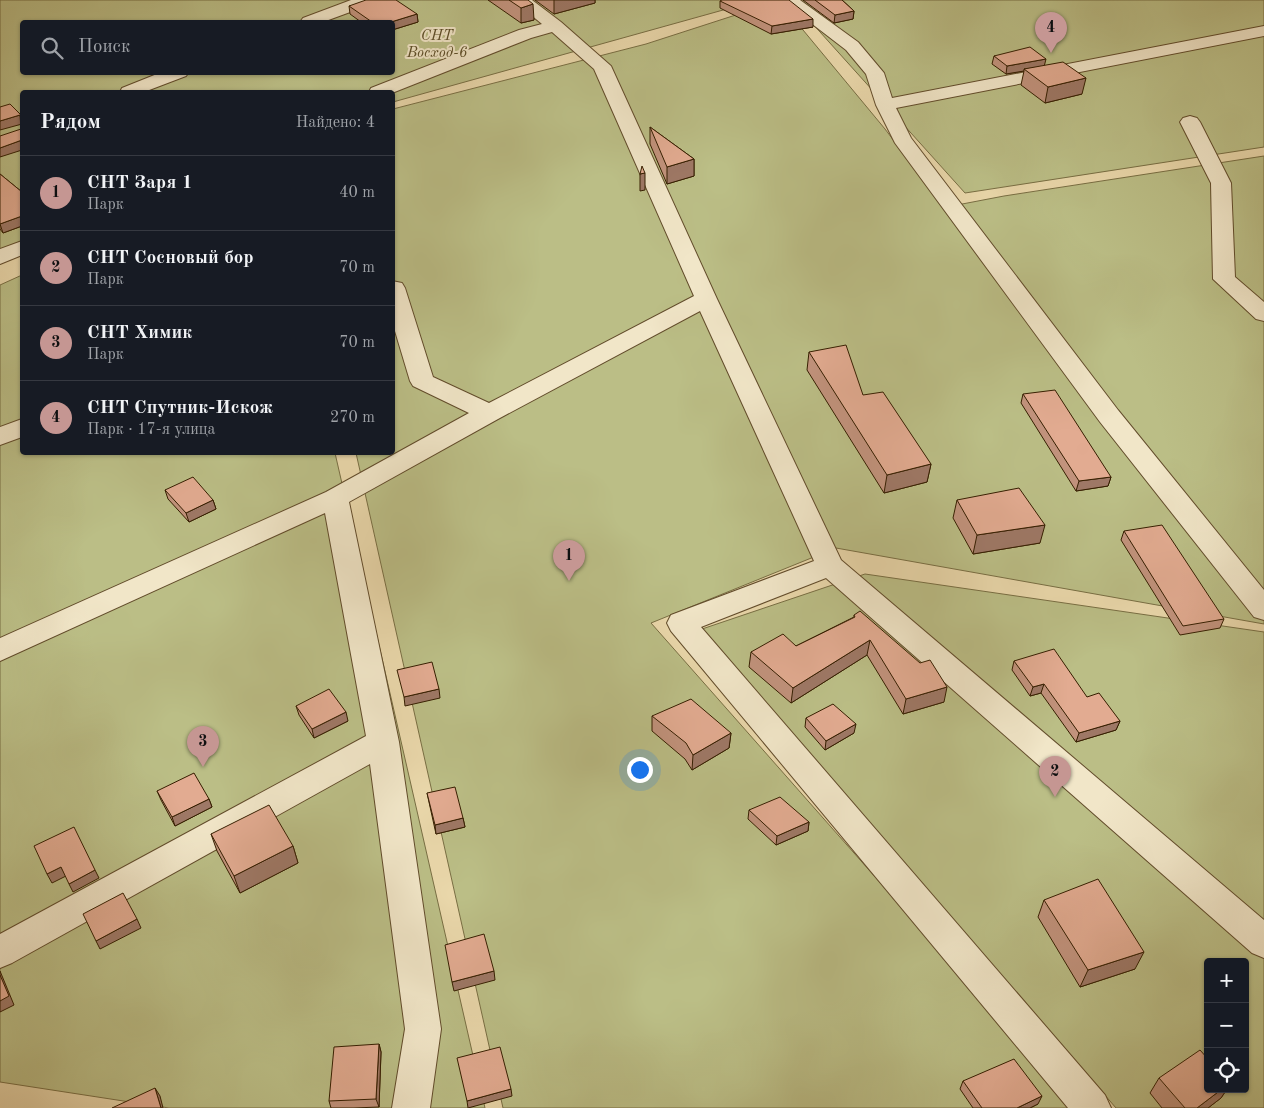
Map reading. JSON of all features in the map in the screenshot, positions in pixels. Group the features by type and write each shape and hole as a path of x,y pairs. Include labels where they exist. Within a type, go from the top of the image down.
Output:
{"street":[{"path":"313,20 366,0"},
{"path":"521,0 602,66 706,299 830,566 1264,942"},
{"path":"794,1 852,46 875,73 885,105 902,139 1109,416 1264,610"},
{"path":"383,90 525,34 555,26"},
{"path":"885,105 1264,32"},
{"path":"134,90 172,75"},
{"path":"1190,122 1221,182 1224,279 1264,314"},
{"path":"0,257 20,248"},
{"path":"395,291 422,381 489,413"},
{"path":"0,650 335,498 489,413 706,299"},
{"path":"0,437 20,428"},
{"path":"335,498 382,742 423,1029 411,1108"},
{"path":"830,566 681,623 1092,1108"},
{"path":"0,952 382,742"}],"green space":[{"name":"СНТ Восход-6","path":"0,0 759,0 395,101 395,90 20,90 20,254 0,263"},
{"path":"800,0 1264,0 1264,147 965,193 793,2"},
{"path":"779,1 885,129 1100,414 1264,614 1264,624 836,548 651,623 1079,1108 503,1108 356,455 395,455 395,108 646,44"},
{"path":"1264,156 1264,599 957,205"},
{"path":"20,276 20,455 335,455 485,1108 169,1108 0,1082 0,285"},
{"path":"865,574 1264,632 1264,1108 1116,1108 702,629"}],"building":[{"path":"366,0 396,0 417,14 395,21 369,20 349,6"},
{"path":"509,0 528,0 533,4 521,8"},
{"path":"789,0 813,19 772,26 720,1"},
{"path":"815,0 842,0 854,11 835,15"},
{"path":"1030,47 1046,59 1007,66 994,56"},
{"path":"1063,62 1086,78 1048,87 1024,69"},
{"path":"10,104 20,115 0,121 0,107"},
{"path":"650,127 694,159 667,167"},
{"path":"20,129 20,141 0,148 0,136"},
{"path":"642,166 645,173 640,174"},
{"path":"0,174 20,190 20,217 0,224"},
{"path":"846,345 863,395 883,392 931,464 887,475 809,352"},
{"path":"1055,390 1111,477 1079,481 1023,394"},
{"path":"193,477 213,500 186,513 165,490"},
{"path":"1019,488 1045,525 977,535 957,500"},
{"path":"1162,525 1224,619 1183,626 1124,531"},
{"path":"860,611 920,663 930,660 947,687 906,699 870,640 793,688 751,652 783,634 796,646 855,617 854,615"},
{"path":"1054,649 1087,697 1099,693 1120,721 1079,733 1044,684 1033,687 1014,661"},
{"path":"432,662 439,689 404,697 397,670"},
{"path":"329,689 346,712 312,729 296,706"},
{"path":"691,699 731,733 693,755 686,743 652,716"},
{"path":"833,704 856,724 826,741 806,718"},
{"path":"194,773 209,799 172,817 157,791"},
{"path":"455,787 463,818 435,825 427,793"},
{"path":"780,797 809,822 777,836 749,810"},
{"path":"269,805 293,846 234,876 211,834"},
{"path":"74,827 95,870 69,884 61,867 47,874 34,846"},
{"path":"1098,879 1144,952 1088,970 1044,900"},
{"path":"123,893 137,919 96,941 83,914"},
{"path":"484,934 494,971 452,982 445,945"},
{"path":"0,975 9,996 0,1001"},
{"path":"379,1044 376,1099 329,1101 334,1047"},
{"path":"500,1047 511,1089 467,1101 457,1058"},
{"path":"1200,1050 1204,1054 1204,1093 1217,1093 1197,1108 1185,1108 1159,1078"},
{"path":"1014,1059 1042,1096 1017,1108 982,1108 963,1081"},
{"path":"155,1088 161,1108 112,1108"}],"place":[{"name":"СНТ Спутник-Искож","path":"1051,53"},
{"name":"СНТ Заря 1","path":"569,581"},
{"name":"СНТ Химик","path":"203,767"},
{"name":"СНТ Сосновый бор","path":"1055,797"}]}
